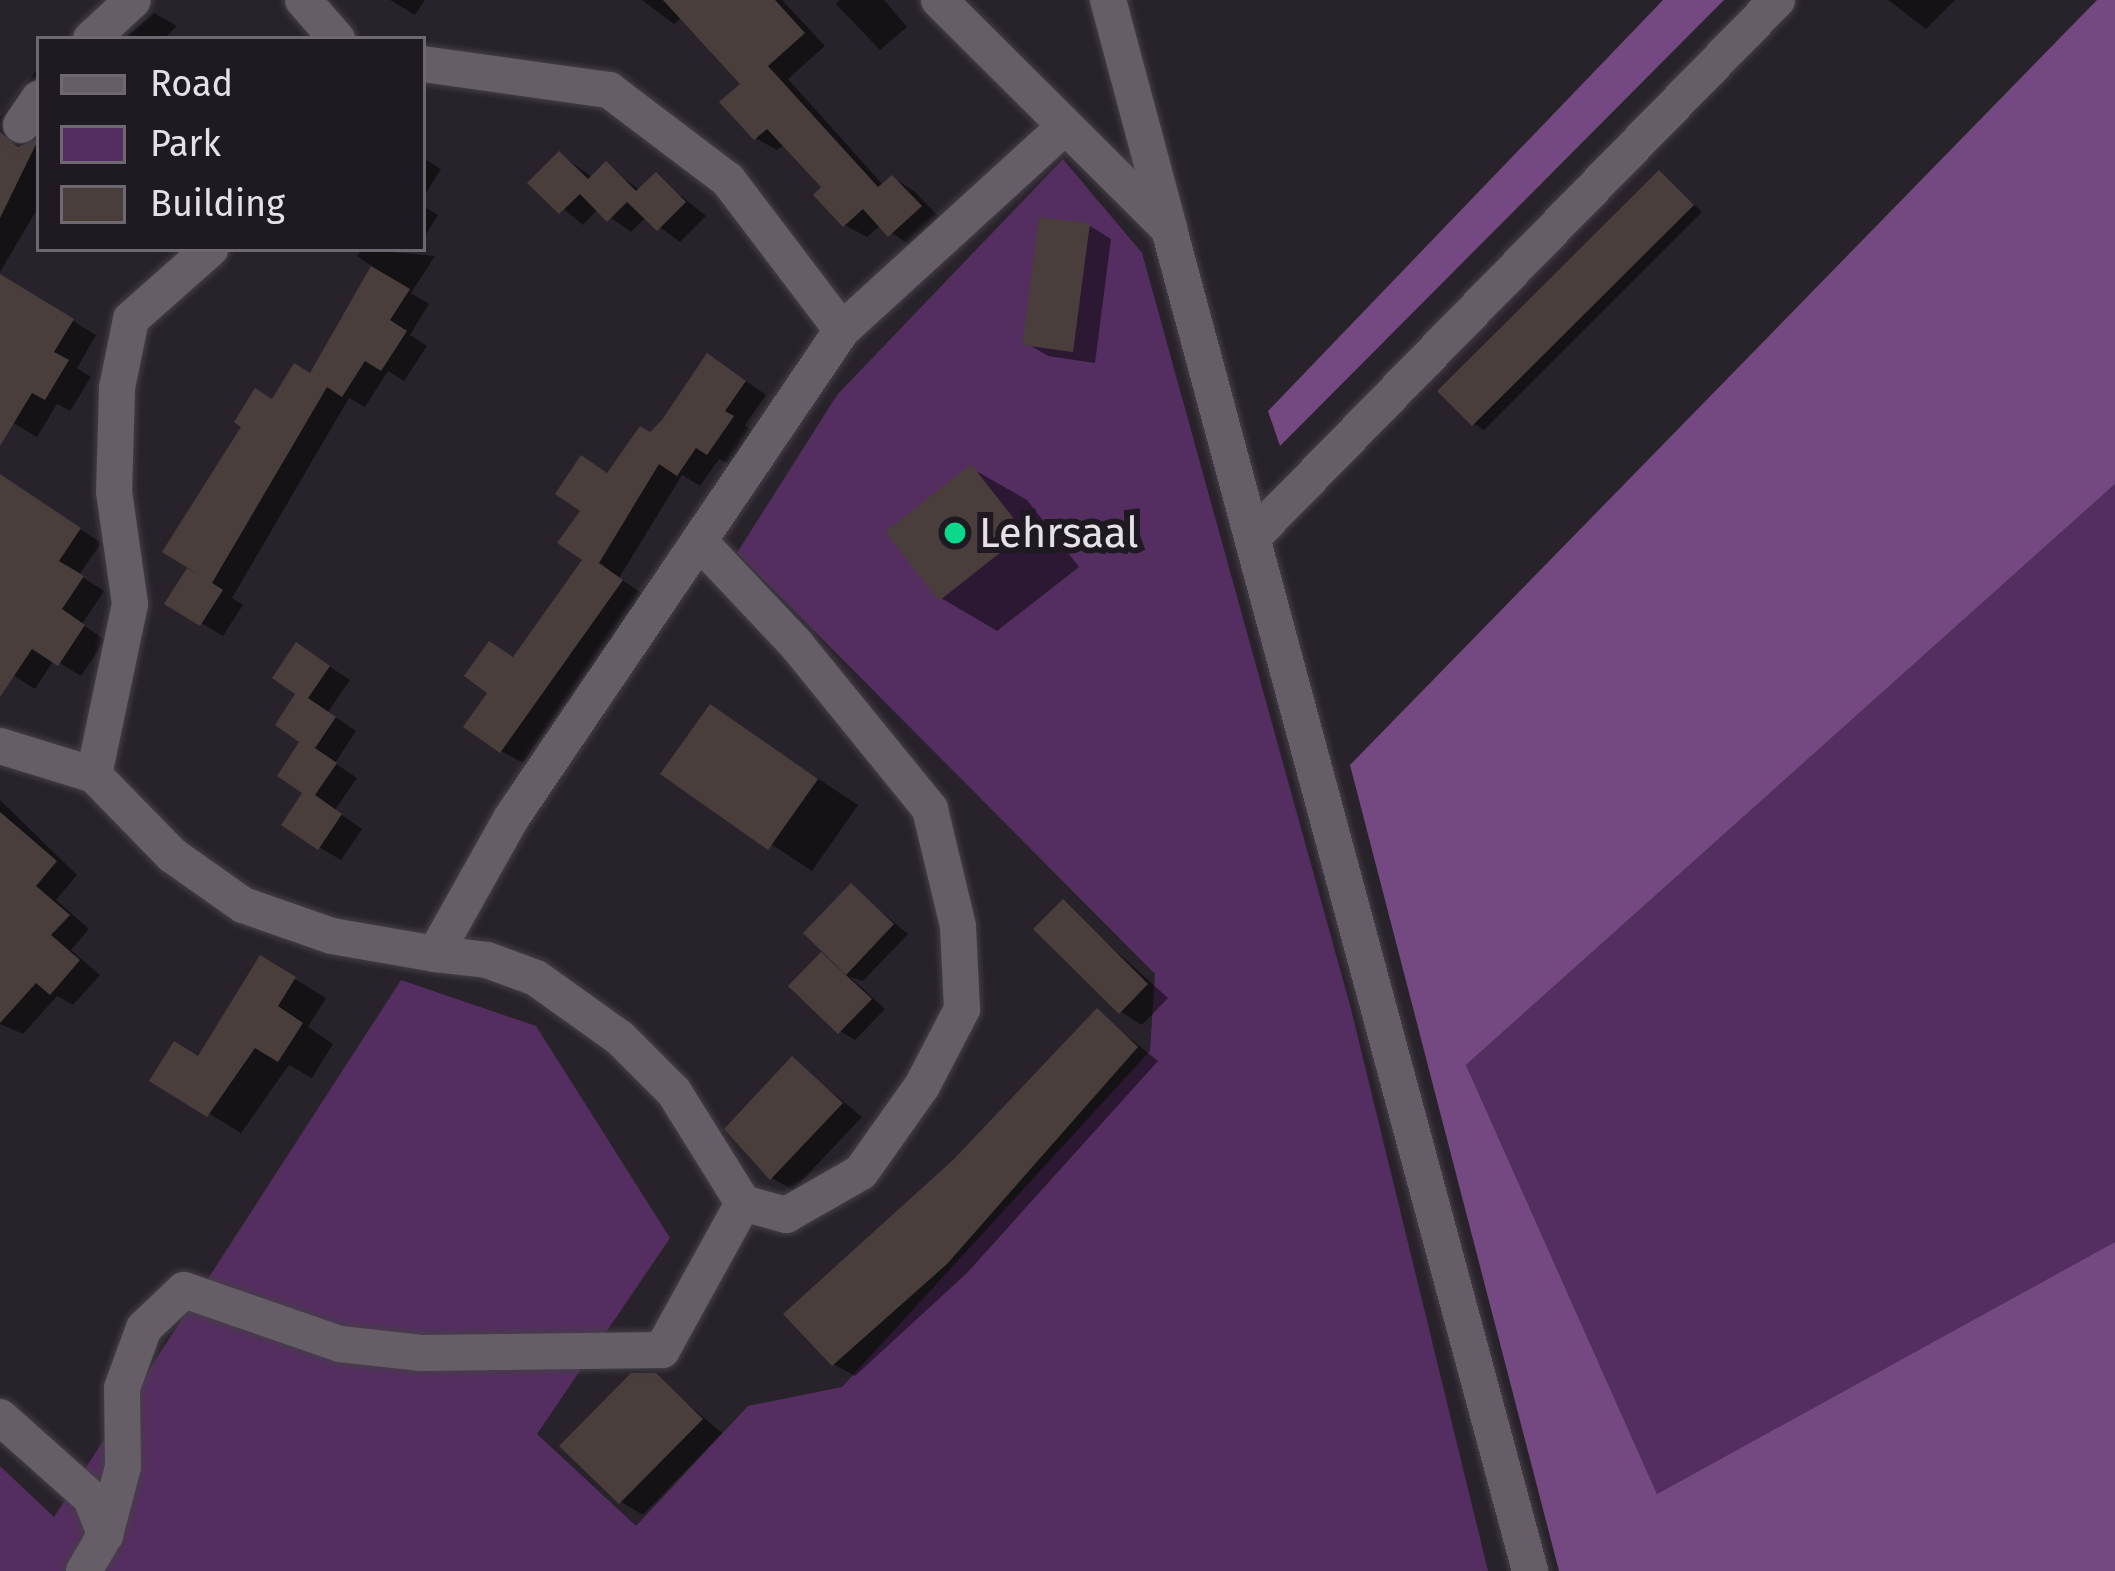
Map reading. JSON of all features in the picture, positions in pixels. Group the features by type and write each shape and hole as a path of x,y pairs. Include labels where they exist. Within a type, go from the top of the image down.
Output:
{"lane":[{"path":"94,36 133,0"},
{"path":"303,0 334,36"},
{"path":"939,0 1062,129 1169,229"},
{"path":"1108,0 1530,1571"},
{"path":"1255,536 1778,0"},
{"path":"426,64 609,90 728,180 842,330"},
{"path":"435,954 512,818 842,330 1062,129"},
{"path":"94,776 130,604 114,491 117,388 131,320 207,252"},
{"path":"0,746 94,776 172,855 243,905 332,936 487,960 536,978 620,1038 674,1092 743,1203 786,1215 861,1172 922,1086 962,1009 958,926 930,809 796,644 699,541"},
{"path":"84,1571 105,1535 123,1467 122,1388 144,1328 184,1290 340,1344 422,1353 662,1349 743,1203"},
{"path":"0,1417 91,1498 105,1535"}],"green space":[{"path":"1063,159 1142,253 1351,1009 1488,1571 0,1571 0,1466 54,1517 401,980 536,1026 670,1238 537,1434 636,1526 748,1406 842,1387 1150,1051 1155,974 737,553 837,395"},
{"path":"2115,484 2115,1242 1657,1494 1466,1065"}],"shaded area":[{"path":"1663,0 1724,0 1280,446 1268,411"},
{"path":"2097,0 2115,0 2115,484 1466,1065 1657,1494 2115,1242 2115,1571 1559,1571 1350,765"}],"building":[{"path":"663,0 775,0 805,33 768,66 878,187 892,175 922,206 888,237 863,209 843,227 813,195 821,187 767,129 754,140 719,102 740,84"},
{"path":"0,132 18,147 36,139 36,144 0,218"},
{"path":"559,151 588,179 606,161 636,191 656,172 686,202 657,231 627,202 607,222 580,194 559,214 527,183"},
{"path":"1659,170 1694,205 1472,426 1437,391"},
{"path":"1039,217 1090,223 1073,352 1022,345"},
{"path":"371,266 410,289 390,320 407,331 381,371 365,361 342,397 327,387 212,583 223,590 200,626 164,604 187,568 201,576 162,552 241,427 234,422 255,388 272,399 294,363 310,373"},
{"path":"0,274 74,319 54,352 69,360 45,400 32,393 0,446"},
{"path":"707,353 746,381 725,411 734,416 707,455 696,448 677,476 659,464 599,563 623,580 500,753 463,727 487,693 464,676 489,641 513,657 582,560 557,543 580,511 555,494 581,455 607,473 640,426 650,432 662,420"},
{"name":"Lehrsaal","path":"971,464 1025,533 939,601 885,532"},
{"path":"0,474 81,528 59,561 84,576 62,609 85,625 58,666 32,649 0,697"},
{"path":"296,642 330,666 308,698 336,717 315,748 337,763 315,795 342,814 318,850 281,825 302,793 277,776 299,742 275,725 295,694 272,678"},
{"path":"710,704 818,779 768,850 660,774"},
{"path":"0,812 57,861 36,886 70,915 51,935 80,960 50,995 36,983 0,1023"},
{"path":"851,883 894,924 846,975 803,933"},
{"path":"1063,899 1148,984 1119,1014 1033,929"},
{"path":"821,952 872,999 838,1034 788,986"},
{"path":"260,955 296,977 278,1006 303,1023 278,1062 255,1048 207,1117 149,1081 174,1041 198,1056"},
{"path":"1097,1008 1138,1047 947,1264 832,1366 783,1314 953,1160"},
{"path":"792,1056 843,1103 770,1180 724,1129"},
{"path":"631,1373 656,1373 703,1419 619,1504 559,1446"}],"place":[{"name":"Lehrsaal","path":"955,533"}]}
